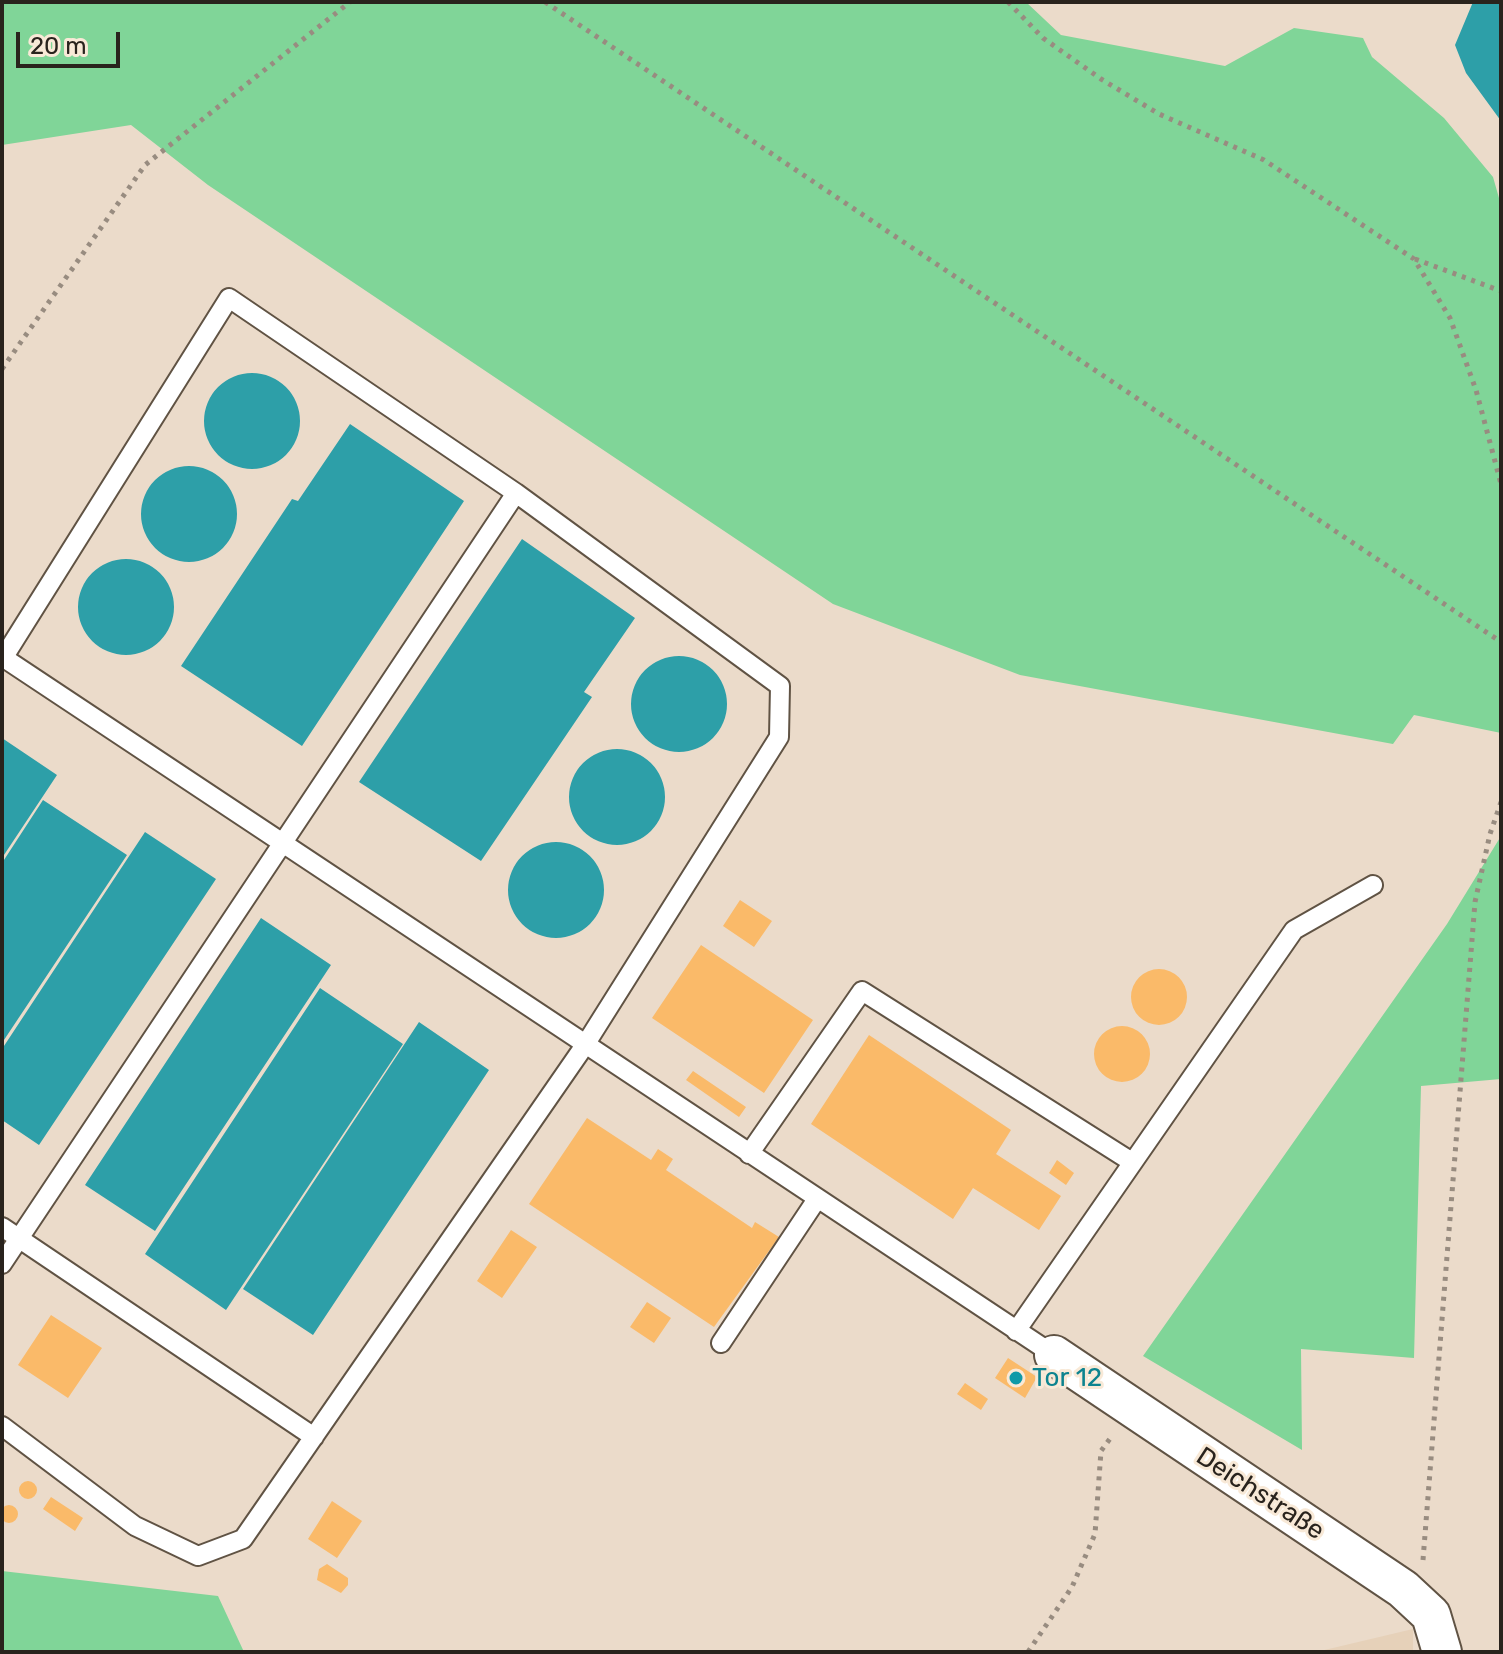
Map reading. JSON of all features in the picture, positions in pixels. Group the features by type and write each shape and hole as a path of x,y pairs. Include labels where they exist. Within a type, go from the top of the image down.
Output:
{"street":[{"name":"Deichstraße","path":"1054,1355 1131,1410 1403,1589 1431,1615 1442,1652"}],"lane":[{"path":"2,1426 135,1526 198,1556 243,1539 585,1045 779,737 780,686 516,493 229,298 3,659 283,844 585,1045 749,1154 1016,1331 1054,1355"},
{"path":"2,1264 516,493"},
{"path":"1016,1331 1294,930 1373,885"},
{"path":"749,1154 862,991 1132,1162"},
{"path":"721,1343 817,1199"},
{"path":"2,1227 314,1437"}],"path":[{"path":"2,369 145,165 350,2"},
{"path":"545,2 1501,642"},
{"path":"1008,2 1043,38 1101,79 1159,114 1264,160 1414,259 1501,291"},
{"path":"1414,259 1450,318 1476,390 1500,483"},
{"path":"1403,1589 1422,1563 1430,1503 1475,902 1490,834 1501,802"},
{"path":"1028,1652 1072,1587 1095,1534 1101,1451 1131,1410"}],"shaded area":[{"path":"1413,1629 1413,1652 1316,1652"}],"green space":[{"path":"2,2 1026,2 1061,35 1225,66 1294,28 1363,38 1372,57 1444,118 1493,177 1501,205 1501,733 1414,715 1393,744 1020,675 833,604 208,185 131,125 2,145"},
{"path":"1501,836 1501,1079 1421,1086 1414,1358 1301,1349 1302,1450 1143,1356 1447,924"},
{"path":"2,1571 218,1596 244,1652 2,1652"}],"water":[{"path":"1473,2 1501,2 1501,121 1466,73 1455,45"},
{"path":"252,373 270,376 286,387 297,403 300,421 297,439 286,455 270,466 252,469 234,466 218,455 207,439 204,421 207,403 218,387 234,376"},
{"path":"350,424 464,501 302,746 181,666 292,499 298,501"},
{"path":"189,466 207,469 223,480 234,496 237,514 234,532 223,548 207,559 189,562 171,559 155,548 144,532 141,514 144,496 155,480 171,469"},
{"path":"522,539 635,618 584,692 592,697 481,861 359,782"},
{"path":"126,559 144,562 160,573 171,589 174,607 171,625 160,641 144,652 126,655 108,652 92,641 81,625 78,607 81,589 92,573 108,562"},
{"path":"679,656 697,659 713,670 724,686 727,704 724,722 713,738 697,749 679,752 661,749 645,738 634,722 631,704 634,686 645,670 661,659"},
{"path":"2,738 57,775 2,858"},
{"path":"617,749 635,752 651,763 662,779 665,797 662,815 651,831 635,842 617,845 599,842 583,831 572,815 569,797 572,779 583,763 599,752"},
{"path":"43,800 127,855 2,1043 2,863"},
{"path":"145,832 216,879 39,1145 2,1120 2,1049"},
{"path":"556,842 574,845 590,856 601,872 604,890 601,908 590,924 574,935 556,938 538,935 522,924 511,908 508,890 511,872 522,856 538,845"},
{"path":"261,918 331,965 155,1231 85,1185"},
{"path":"320,988 403,1044 226,1310 145,1254"},
{"path":"419,1022 489,1070 313,1335 243,1289"}],"building":[{"path":"740,900 772,921 754,947 723,926"},
{"path":"701,945 813,1020 764,1093 652,1018"},
{"path":"1159,969 1179,977 1187,997 1179,1017 1159,1025 1139,1017 1131,997 1139,977"},
{"path":"1122,1026 1142,1034 1150,1054 1142,1074 1122,1082 1102,1074 1094,1054 1102,1034"},
{"path":"869,1035 1011,1130 996,1154 1061,1196 1039,1230 973,1188 953,1219 811,1124"},
{"path":"693,1071 746,1107 739,1117 686,1080"},
{"path":"587,1118 651,1160 658,1149 673,1159 666,1170 752,1228 755,1222 779,1237 714,1327 529,1204"},
{"path":"1057,1160 1074,1173 1066,1185 1049,1173"},
{"path":"511,1230 537,1247 502,1298 477,1281"},
{"path":"647,1302 671,1318 654,1343 630,1327"},
{"path":"51,1315 102,1348 68,1398 18,1365"},
{"name":"Tor 12","path":"1008,1358 1037,1377 1025,1398 995,1378"},
{"path":"965,1383 988,1399 981,1410 957,1394"},
{"path":"28,1481 37,1490 28,1499 19,1490"},
{"path":"51,1497 83,1518 75,1531 43,1509"},
{"path":"332,1501 362,1521 337,1558 308,1539"},
{"path":"9,1505 18,1514 9,1523 0,1514"},
{"path":"327,1564 348,1578 348,1585 341,1593 317,1580 319,1569"}],"place":[{"name":"Tor 12","path":"1016,1378"}]}
